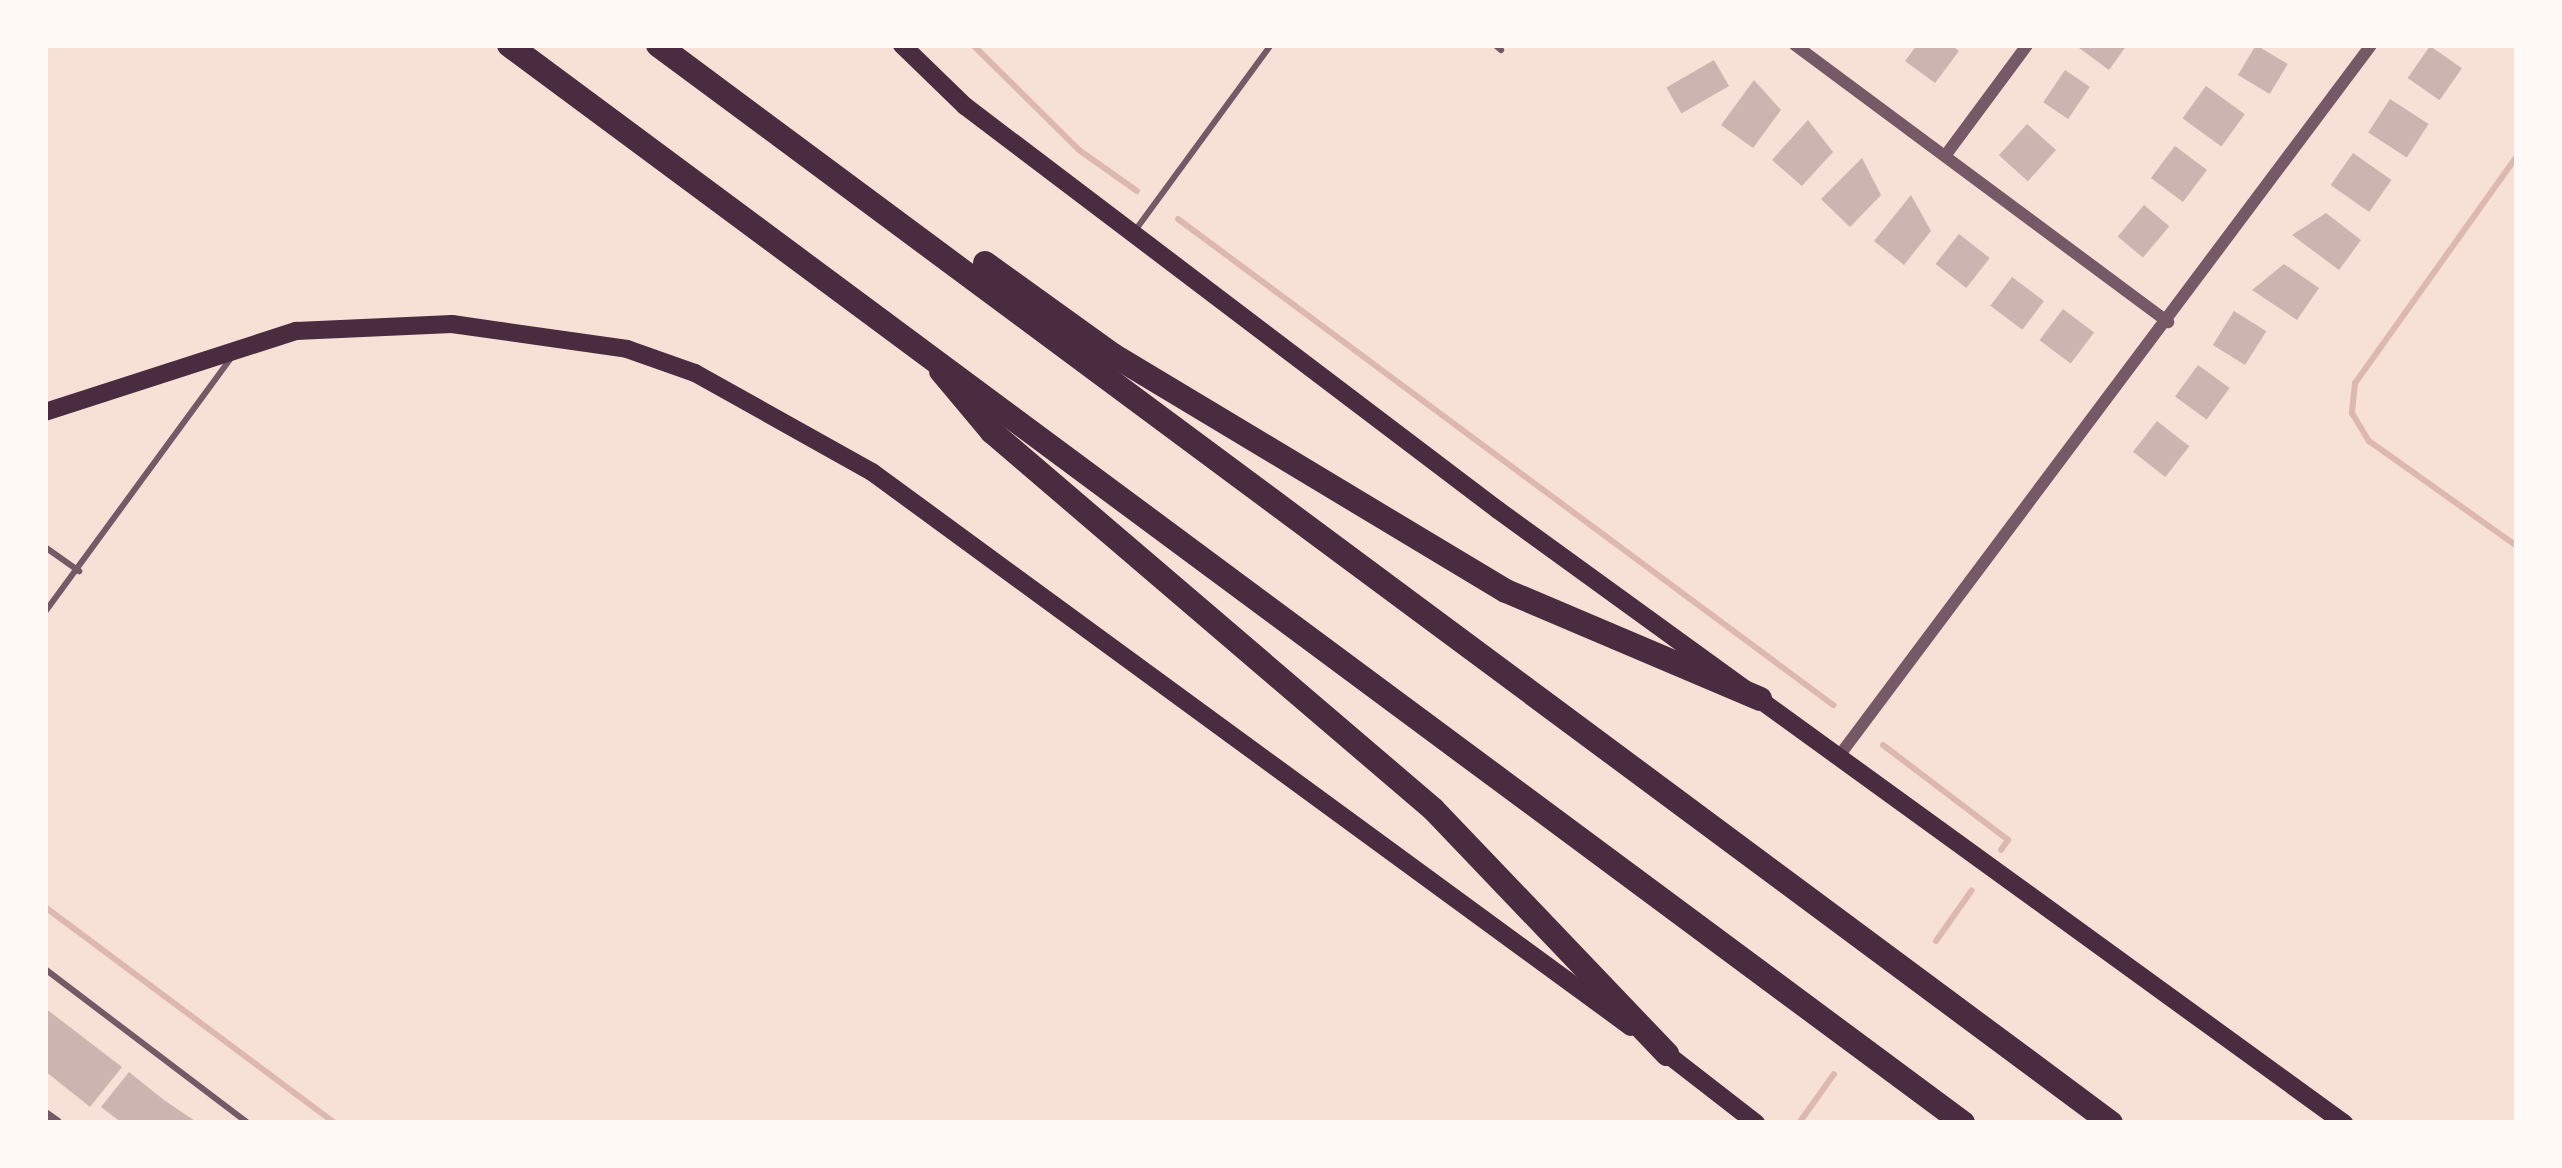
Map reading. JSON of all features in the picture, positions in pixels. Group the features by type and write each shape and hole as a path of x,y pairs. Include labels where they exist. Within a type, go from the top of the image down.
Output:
{"highway":[{"path":"509,45 1963,1123"},
{"path":"658,45 2111,1123"},
{"path":"796,145 839,158 1113,355 1506,590 1760,699"},
{"path":"933,358 992,432 1433,809 1667,1054"}],"main road":[{"path":"902,45 1132,235 2344,1123"},
{"path":"45,412 238,346 385,327 543,334 644,355 789,418 1756,1123"}],"street":[{"path":"1795,45 2168,322"},
{"path":"1945,156 2027,45"},
{"path":"1839,756 2371,45"},
{"path":"45,1114 56,1123"}],"lane":[{"path":"1132,235 1271,45"},
{"path":"45,612 238,346"},
{"path":"45,547 79,571"},
{"path":"45,969 248,1123"}],"building":[{"path":"1917,45 1951,45 1959,51 1935,83 1905,61"},
{"path":"2075,45 2127,45 2109,70"},
{"path":"2256,45 2288,64 2270,94 2238,75"},
{"path":"2430,46 2462,68 2440,100 2408,78"},
{"path":"1714,60 1729,86 1681,113 1666,88"},
{"path":"2065,70 2090,87 2068,119 2043,102"},
{"path":"1754,80 1781,110 1753,148 1721,125"},
{"path":"2206,86 2245,114 2221,147 2182,118"},
{"path":"2390,99 2429,124 2407,158 2368,133"},
{"path":"1808,120 1833,152 1802,186 1772,160"},
{"path":"2027,124 2056,150 2028,181 1999,155"},
{"path":"2175,146 2207,170 2183,202 2151,178"},
{"path":"2353,153 2392,180 2369,212 2331,185"},
{"path":"1862,158 1881,195 1850,227 1821,199"},
{"path":"1911,195 1931,231 1904,265 1874,241"},
{"path":"2144,205 2169,226 2143,258 2118,236"},
{"path":"2326,213 2361,240 2339,270 2292,235"},
{"path":"1959,234 1990,258 1966,288 1936,264"},
{"path":"2284,264 2319,288 2297,320 2252,290"},
{"path":"2012,277 2044,301 2022,330 1990,306"},
{"path":"2063,309 2094,332 2071,364 2040,340"},
{"path":"2234,311 2266,331 2245,365 2213,345"},
{"path":"2198,365 2230,388 2207,419 2175,397"},
{"path":"2157,421 2189,446 2165,477 2133,452"},
{"path":"45,1008 122,1067 90,1107 45,1071"},
{"path":"129,1072 198,1123 122,1123 101,1107"}],"waterway":[{"path":"973,45 1079,150 1137,191"},
{"path":"2517,156 2355,383 2352,413 2369,441 2517,546"},
{"path":"1178,219 1833,705"},
{"path":"1883,745 2008,840 2001,850"},
{"path":"1936,941 1972,890"},
{"path":"45,907 335,1123"},
{"path":"1799,1123 1834,1074"}]}
